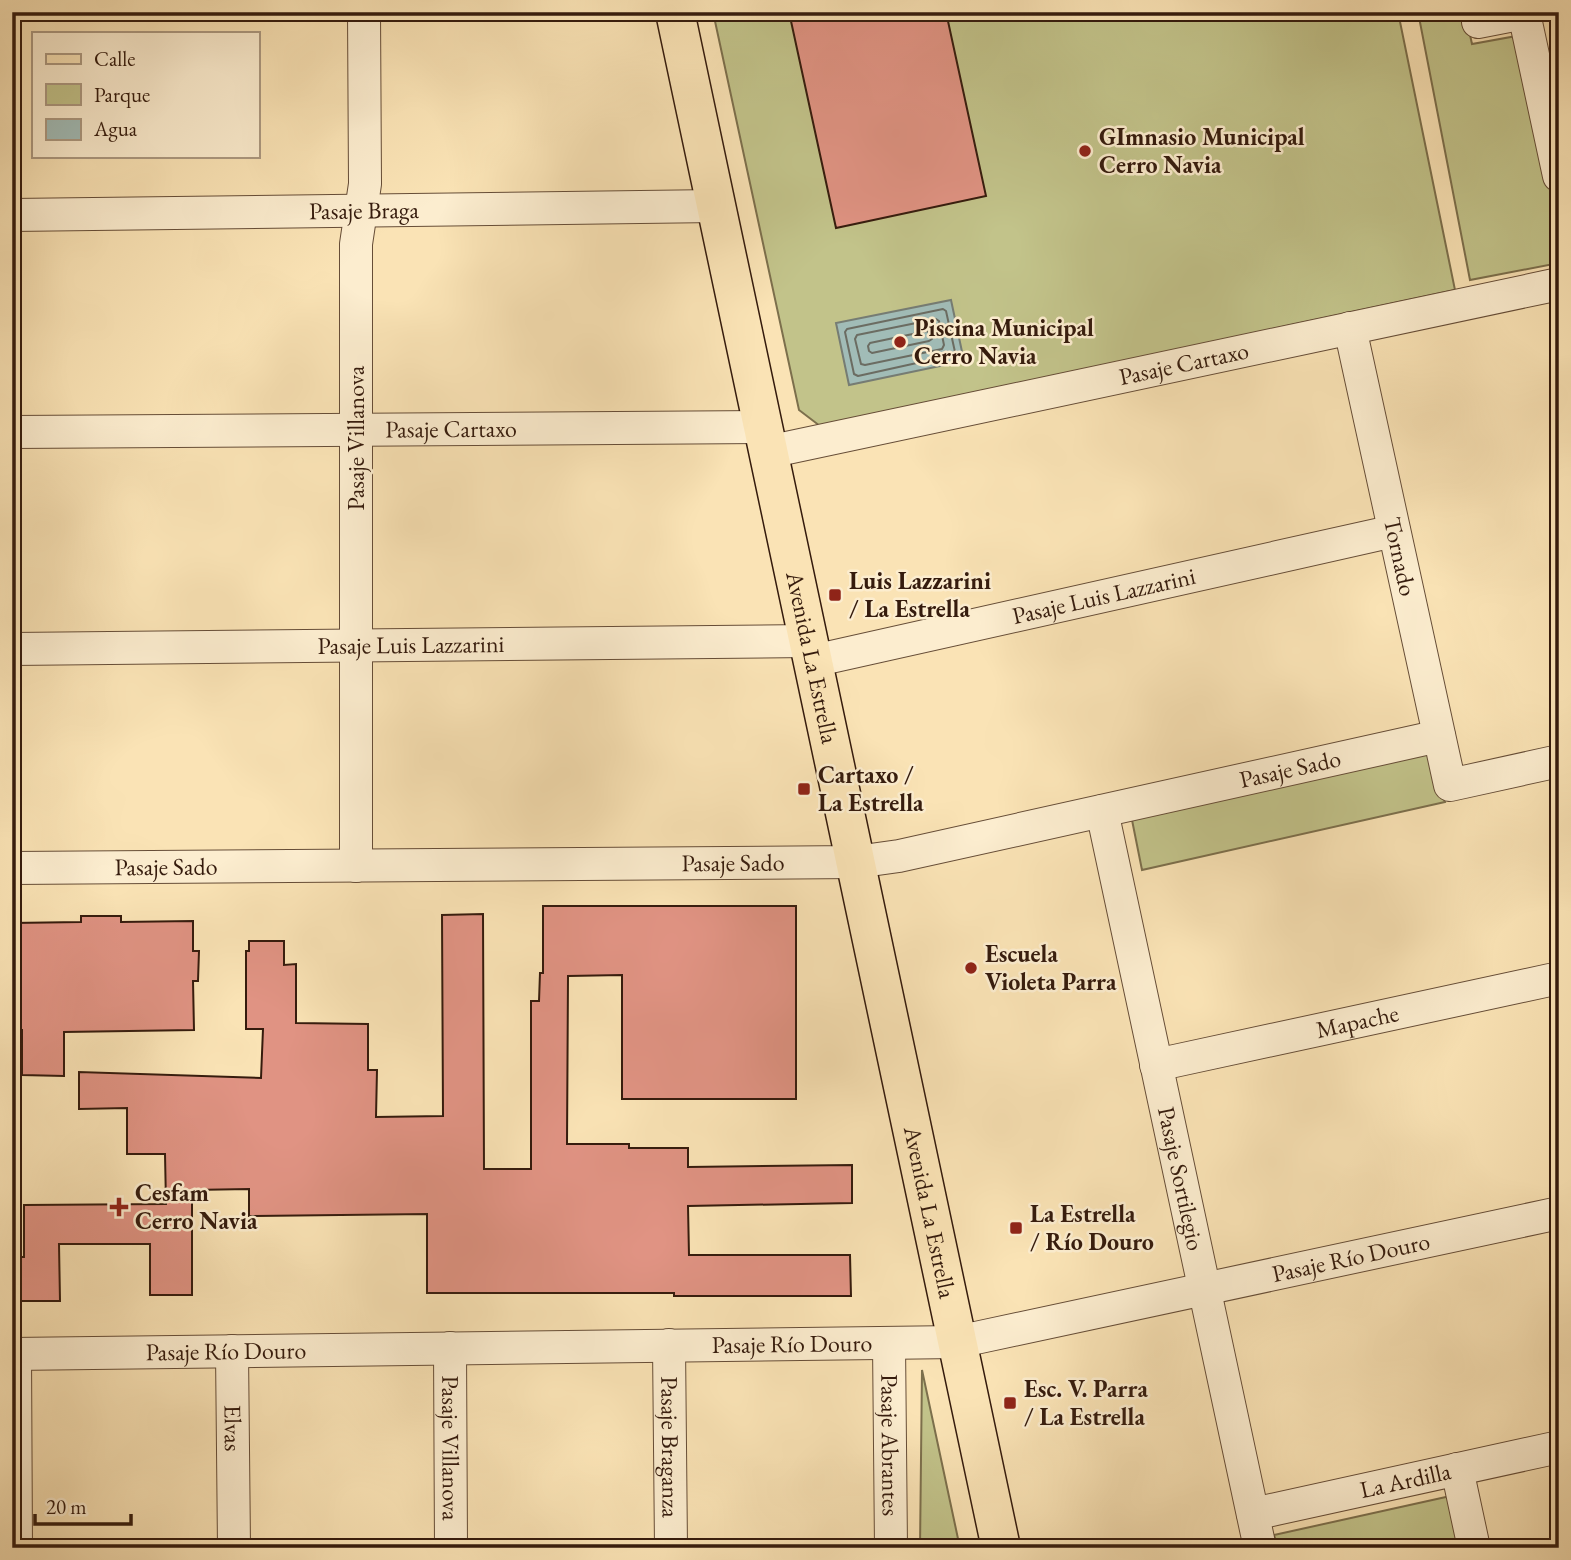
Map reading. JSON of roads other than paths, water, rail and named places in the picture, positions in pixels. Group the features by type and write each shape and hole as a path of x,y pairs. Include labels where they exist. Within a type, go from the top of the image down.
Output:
{"main road":[{"name":"Avenida La Estrella","path":"675,12 1001,1548"}],"street":[{"name":"Pasaje Villanova","path":"356,866 356,244 366,184 364,12"},
{"path":"1478,22 1526,13 1559,176"},
{"name":"Pasaje Braga","path":"12,215 716,206"},
{"name":"Pasaje Cartaxo","path":"12,432 356,430 766,439 1350,328 1559,284"},
{"name":"Tornado","path":"1350,328 1450,785 1559,761"},
{"name":"Pasaje Luis Lazzarini","path":"12,649 356,646 811,651 1394,531"},
{"name":"Pasaje Sado","path":"12,868 856,862 899,856 1439,736"},
{"name":"Pasaje Sortilegio","path":"1102,811 1260,1548"},
{"name":"Mapache","path":"1156,1065 1559,978"},
{"name":"Pasaje Río Douro","path":"14,1354 957,1342 1559,1213"},
{"name":"Pasaje Abrantes","path":"890,1343 891,1548"},
{"name":"Pasaje Braganza","path":"669,1345 671,1548"},
{"name":"Pasaje Villanova","path":"450,1348 451,1548"},
{"name":"Elvas","path":"232,1351 234,1548"},
{"path":"14,1354 16,1548"},
{"name":"La Ardilla","path":"1253,1514 1559,1447"},
{"path":"1457,1469 1474,1548"}],"water":[{"name":"Piscina Municipal Cerro Navia","path":"951,300 964,361 849,385 836,323"}],"place":[{"name":"GImnasio Municipal Cerro Navia","path":"1085,151"},
{"name":"Piscina Municipal Cerro Navia","path":"900,342"},
{"name":"Luis Lazzarini / La Estrella","path":"835,595"},
{"name":"Cartaxo / La Estrella","path":"804,789"},
{"name":"Escuela Violeta Parra","path":"971,968"},
{"name":"Cesfam Cerro Navia","path":"119,1207"},
{"name":"La Estrella / Río Douro","path":"1016,1228"},
{"name":"Esc. V. Parra / La Estrella","path":"1010,1403"}]}
